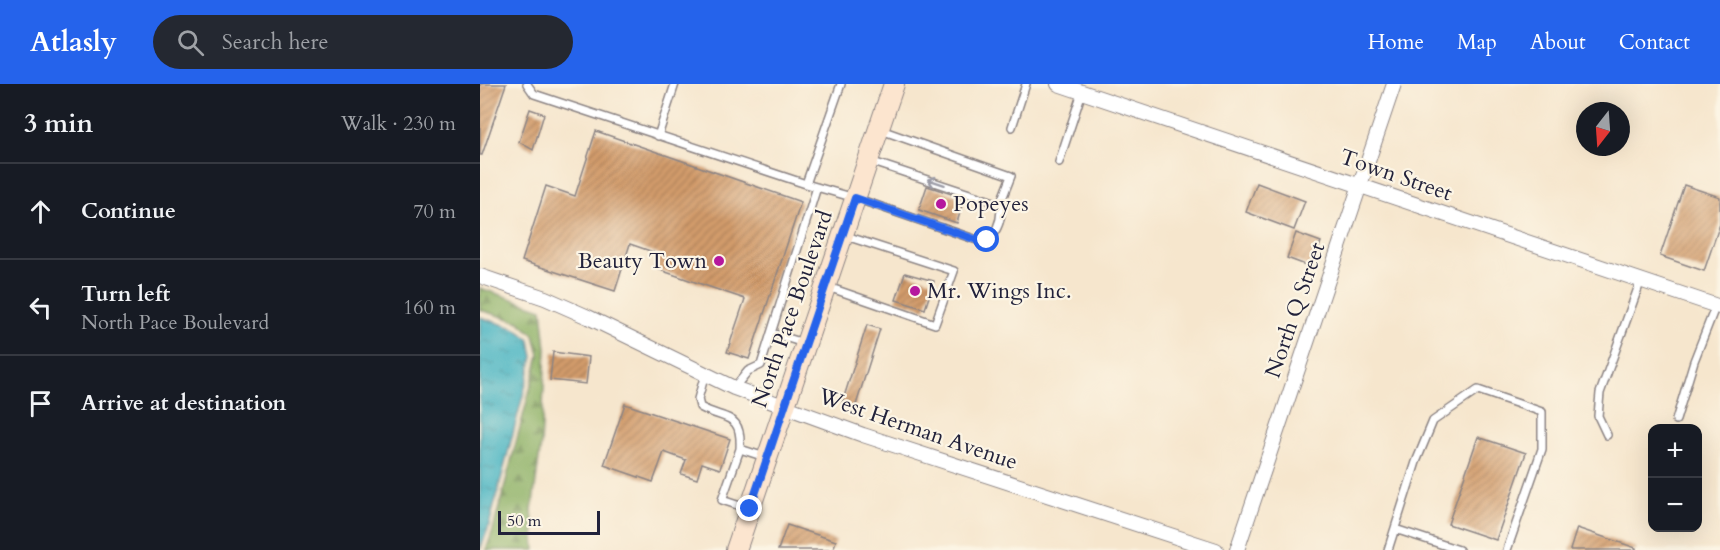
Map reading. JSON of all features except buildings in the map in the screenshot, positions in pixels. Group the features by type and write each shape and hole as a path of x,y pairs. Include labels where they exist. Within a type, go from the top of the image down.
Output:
{"main road":[{"name":"North Pace Boulevard","path":"736,550 894,84"}],"street":[{"name":"Town Street","path":"1058,84 1718,306"},
{"name":"North Q Street","path":"1237,550 1394,84"},
{"name":"West Herman Avenue","path":"480,276 545,298 734,388 863,435 1216,550"}],"lane":[{"path":"527,84 534,94 658,136 855,198 980,241 993,236 1002,213 1000,204 1011,176 879,129"},
{"path":"658,136 675,84"},
{"path":"806,184 841,84"},
{"path":"1011,127 1026,84"},
{"path":"1059,162 1082,92"},
{"path":"868,160 1000,204"},
{"path":"734,388 748,371 761,365 818,187"},
{"path":"825,286 935,324 954,271 843,234"},
{"path":"1607,435 1598,416 1600,393 1641,280"},
{"path":"1676,420 1694,361 1718,306"},
{"path":"771,333 806,343"},
{"path":"705,374 698,399 700,407 734,421 741,431 740,449 722,500 750,509"},
{"path":"1388,550 1416,462 1432,421 1478,390 1542,412 1542,449 1507,550"},
{"path":"740,449 767,458"},
{"path":"1395,529 1459,550"}],"green space":[{"path":"480,288 542,309 546,349 541,444 532,510 535,550 486,550 539,355 534,335 519,322 480,310"}],"water":[{"path":"480,317 516,329 530,340 533,357 488,529 480,550"}],"place":[{"name":"Popeyes","path":"941,204"},
{"name":"Beauty Town","path":"719,261"},
{"name":"Mr. Wings Inc.","path":"915,291"}],"route":[{"path":"750,509 855,198 980,241 987,240"}]}
